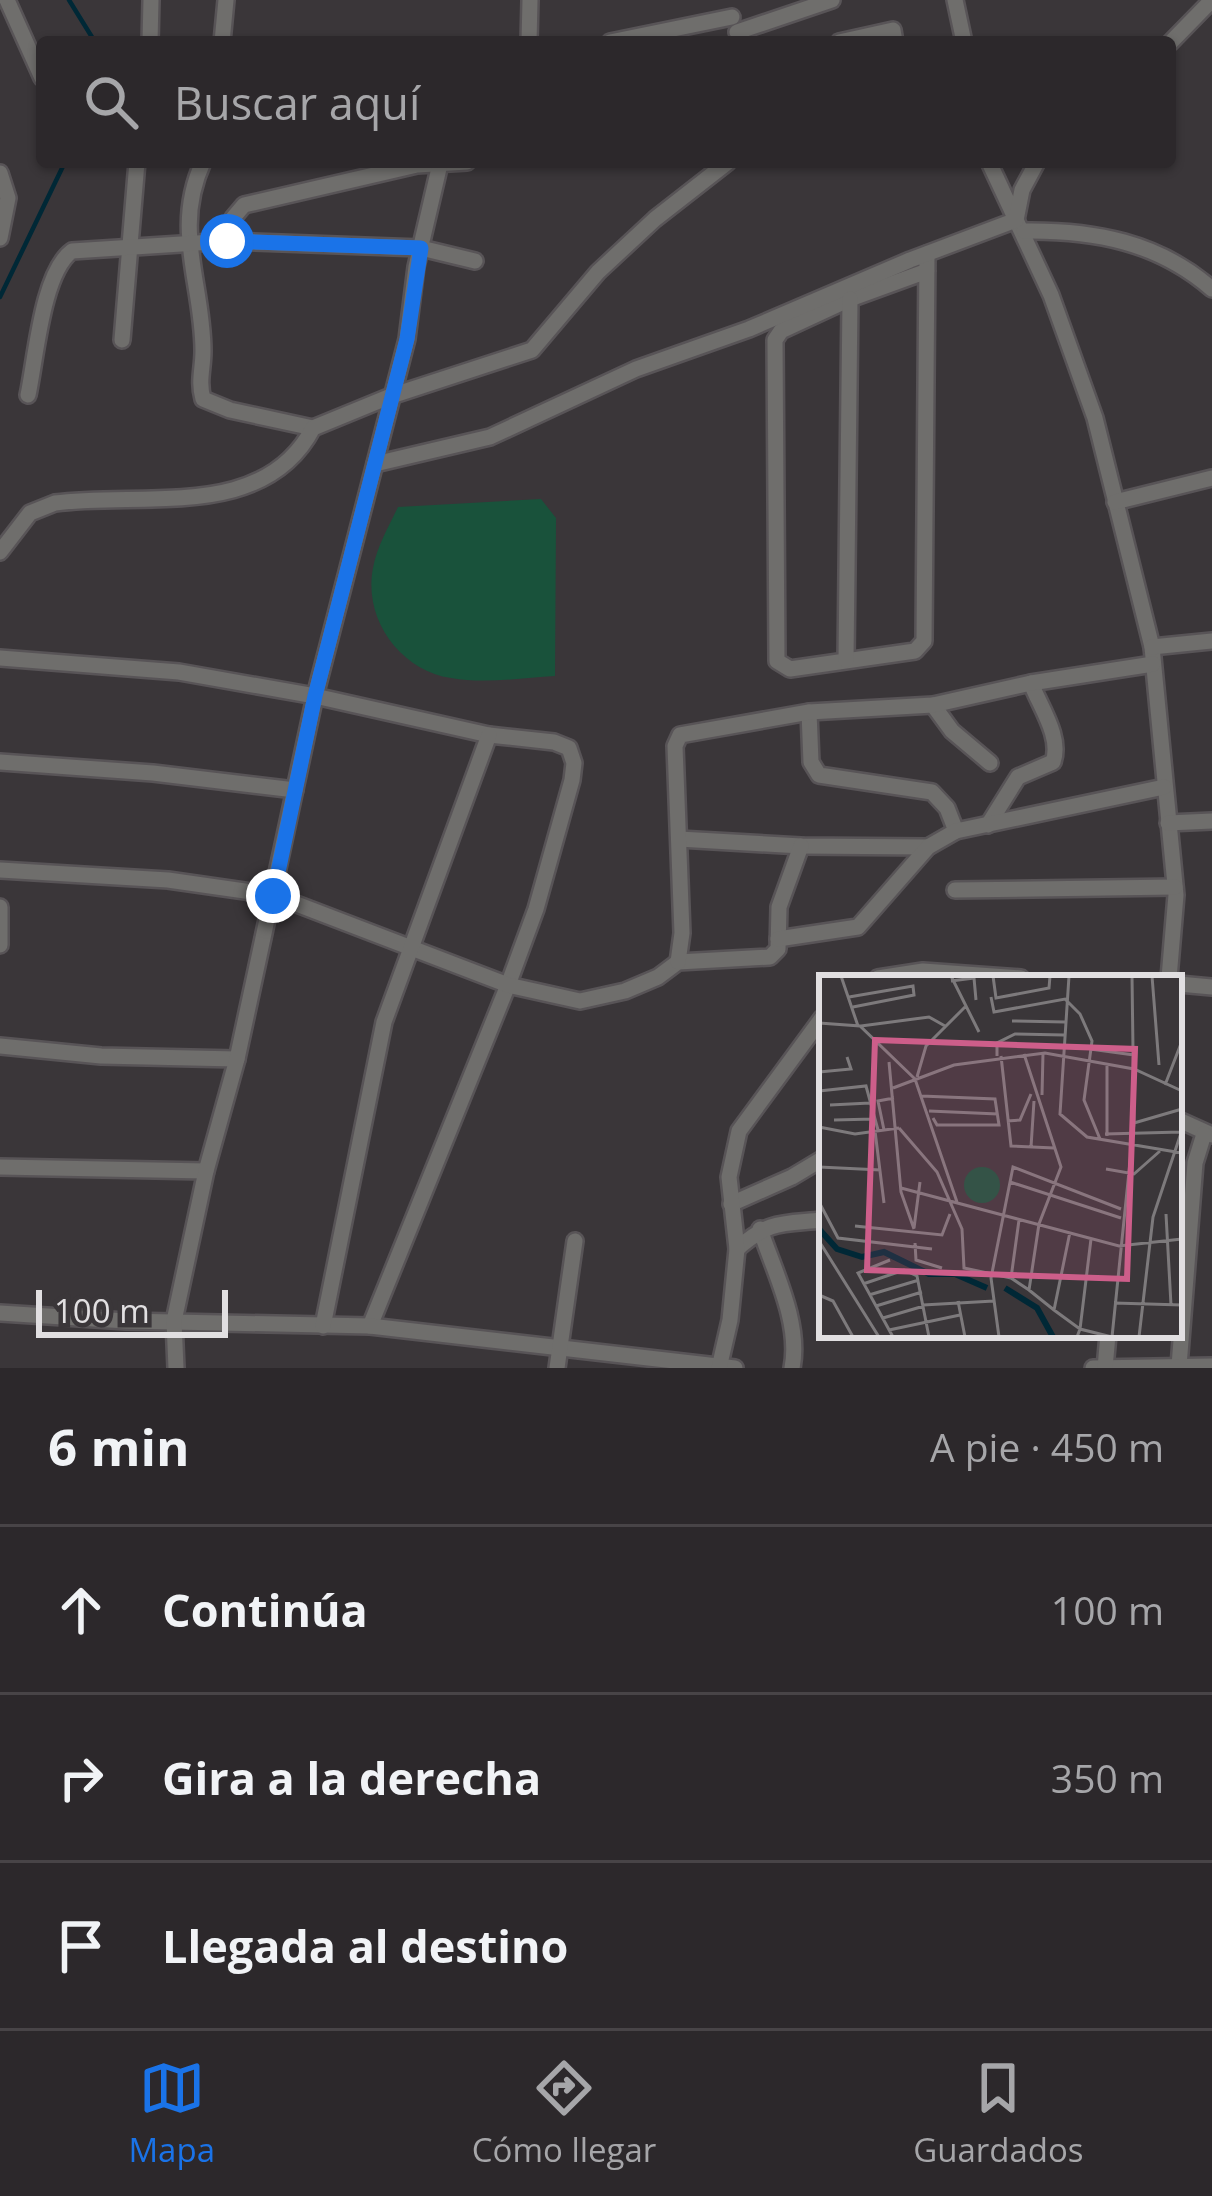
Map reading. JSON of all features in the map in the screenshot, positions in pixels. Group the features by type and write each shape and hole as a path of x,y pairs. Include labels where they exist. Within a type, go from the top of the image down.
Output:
{"street":[{"path":"7,0 36,65"},
{"path":"150,36 152,0"},
{"path":"223,36 226,0"},
{"path":"530,0 530,36"},
{"path":"649,36 735,23 832,0"},
{"path":"955,0 963,36"},
{"path":"1176,37 1212,0"},
{"path":"866,36 893,30 894,36"},
{"path":"122,340 136,168"},
{"path":"200,168 191,188 188,246 201,329 203,399 230,410 313,428 532,350 598,272 720,168"},
{"path":"227,241 233,218 244,205 404,168"},
{"path":"176,1368 174,1321 206,1171 237,1059 315,696 407,339 439,168"},
{"path":"992,168 1020,225 1095,418 1153,656 1175,887 1169,975"},
{"path":"1020,225 1022,190 1034,168"},
{"path":"0,173 8,198 0,238"},
{"path":"375,464 490,437 636,369 1020,225 1127,240 1187,268 1212,289"},
{"path":"28,394 52,282 62,259 72,251 227,241 421,248 475,261"},
{"path":"927,262 924,640 915,651 790,669 777,661 775,340 781,332 927,262"},
{"path":"846,660 850,299"},
{"path":"0,552 30,513 55,503 215,495 260,482 303,446 313,428"},
{"path":"1115,502 1212,478"},
{"path":"678,962 682,933 675,746 680,734 808,712 933,705 1212,641"},
{"path":"0,658 179,672 568,748 574,763 536,909 370,1327"},
{"path":"988,825 1018,777 1053,762 1056,755 1055,740 1031,683"},
{"path":"933,705 952,731 990,763"},
{"path":"808,712 811,762 819,775 932,792 947,808 956,831"},
{"path":"323,1327 384,1022 488,735"},
{"path":"0,762 295,790"},
{"path":"778,939 858,927 928,847 956,831 1164,788"},
{"path":"1168,824 1212,821"},
{"path":"679,839 801,847 928,847"},
{"path":"0,870 168,880 273,896 508,985 580,1001 658,977 678,962 770,957 778,949 778,907 801,847"},
{"path":"955,890 1175,887"},
{"path":"0,907 0,945"},
{"path":"895,975 923,970 984,975"},
{"path":"1182,984 1212,987"},
{"path":"719,1368 730,1320 737,1249 729,1177 739,1131 819,1022"},
{"path":"0,1046 100,1056 237,1059"},
{"path":"1182,1318 1195,1163 1208,1135"},
{"path":"731,1204 819,1161"},
{"path":"0,1167 206,1171"},
{"path":"737,1249 760,1229 819,1220"},
{"path":"760,1229 792,1326 793,1368"},
{"path":"557,1368 575,1241"},
{"path":"0,1313 370,1327 735,1368"},
{"path":"1105,1368 1108,1338"},
{"path":"1094,1368 1212,1366"}],"green space":[{"path":"541,499 556,518 555,676 489,681 451,678 416,665 401,653 380,623 371,587 377,552 398,507"}],"waterway":[{"path":"69,0 91,36"},
{"path":"0,297 62,168"}],"route":[{"path":"227,241 421,248 407,339 315,696 273,896"}]}
